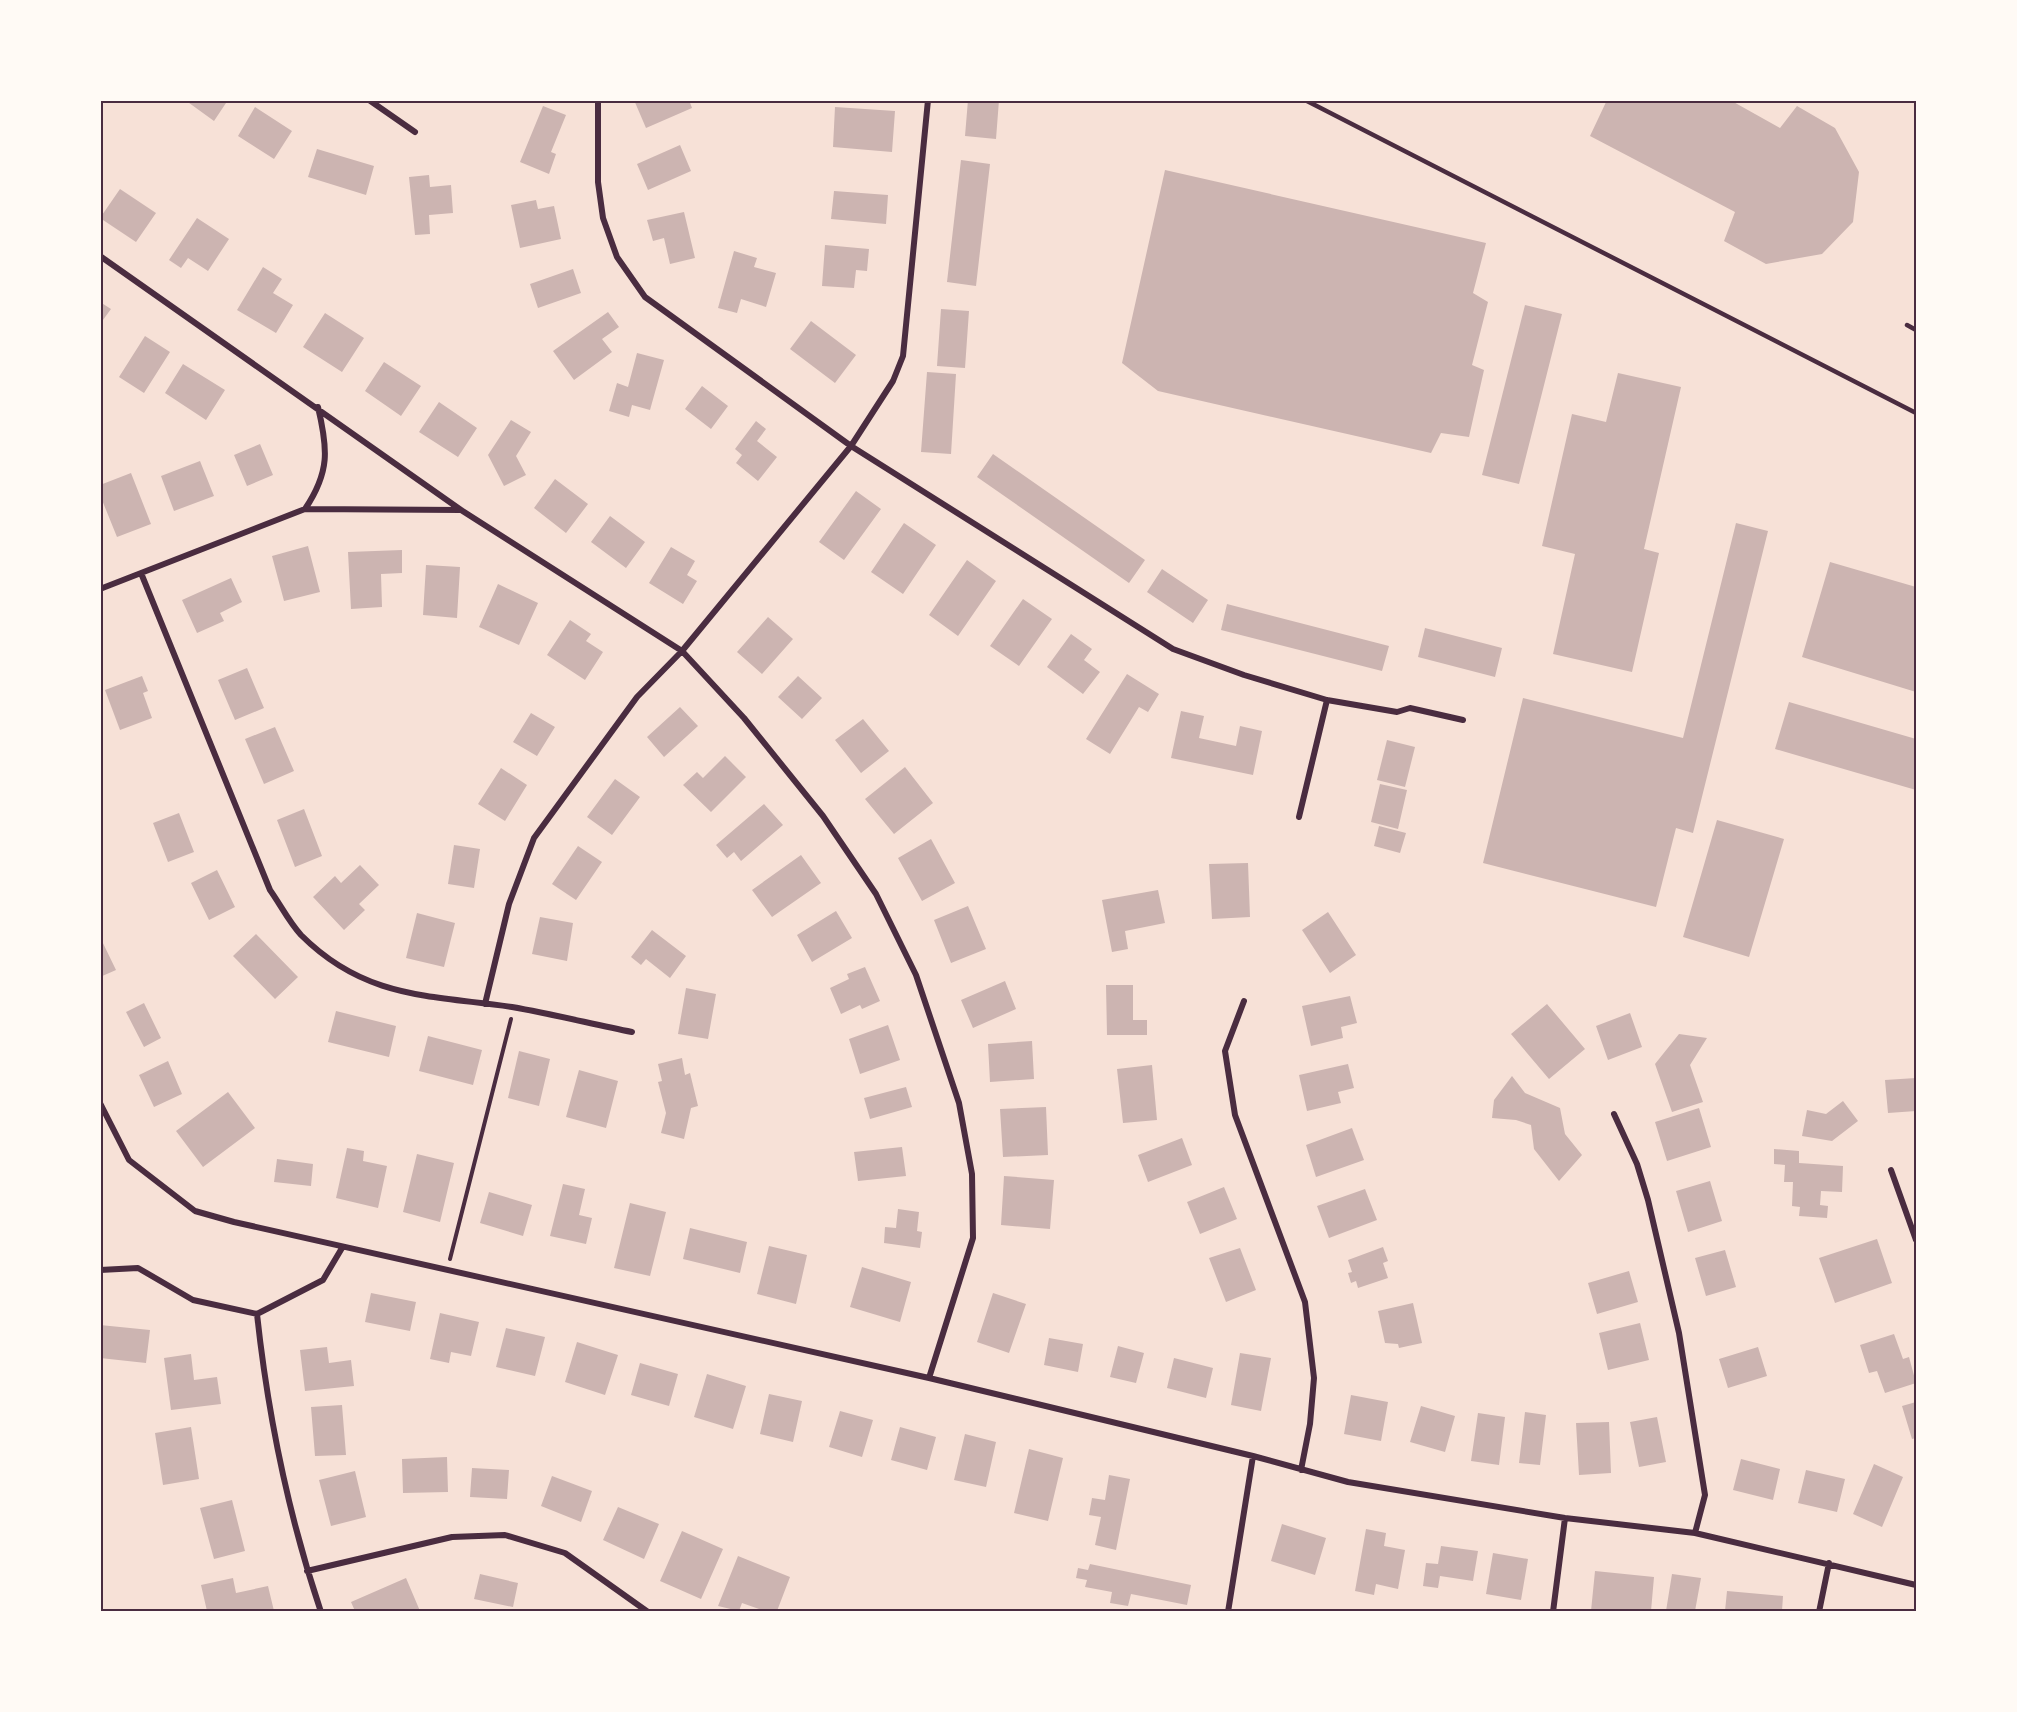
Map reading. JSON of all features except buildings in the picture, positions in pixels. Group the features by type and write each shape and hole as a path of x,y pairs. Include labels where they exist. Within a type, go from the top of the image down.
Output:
{"street":[{"path":"369,100 415,132"},
{"path":"598,100 598,182 603,218 617,257 645,297 851,446 1173,649 1244,675 1328,700 1397,712 1410,708 1463,720"},
{"path":"485,1004 509,904 534,838 637,697 682,651 851,446 893,381 903,356 928,100"},
{"path":"100,256 318,407 461,510 682,651 744,718 824,816 876,894 916,975 959,1103 972,1174 973,1238 929,1378"},
{"path":"305,509 320,484 325,469 325,436 318,407"},
{"path":"100,589 305,509 461,510"},
{"path":"141,573 270,890 300,933 330,960 379,987 431,999 514,1008 632,1032"},
{"path":"1299,817 1328,700"},
{"path":"1244,1001 1225,1050 1235,1114 1305,1302 1314,1378 1310,1424 1301,1470"},
{"path":"100,1103 129,1160 195,1211 342,1248 929,1378 1253,1456 1348,1482 1565,1518 1695,1533 1917,1585"},
{"path":"1614,1114 1637,1164 1648,1200 1678,1333 1705,1496 1695,1533"},
{"path":"1891,1170 1917,1240"},
{"path":"100,1270 138,1268 193,1300 258,1314 323,1280 342,1248"},
{"path":"258,1314 266,1397 307,1571 321,1611"},
{"path":"1228,1611 1253,1456"},
{"path":"1553,1611 1565,1518"},
{"path":"307,1571 452,1537 505,1535 565,1553 648,1611"},
{"path":"1818,1611 1829,1563"}],"lane":[{"path":"1305,100 1917,413"},
{"path":"1907,325 1917,330"}],"path":[{"path":"446,1271 514,1008"}]}
